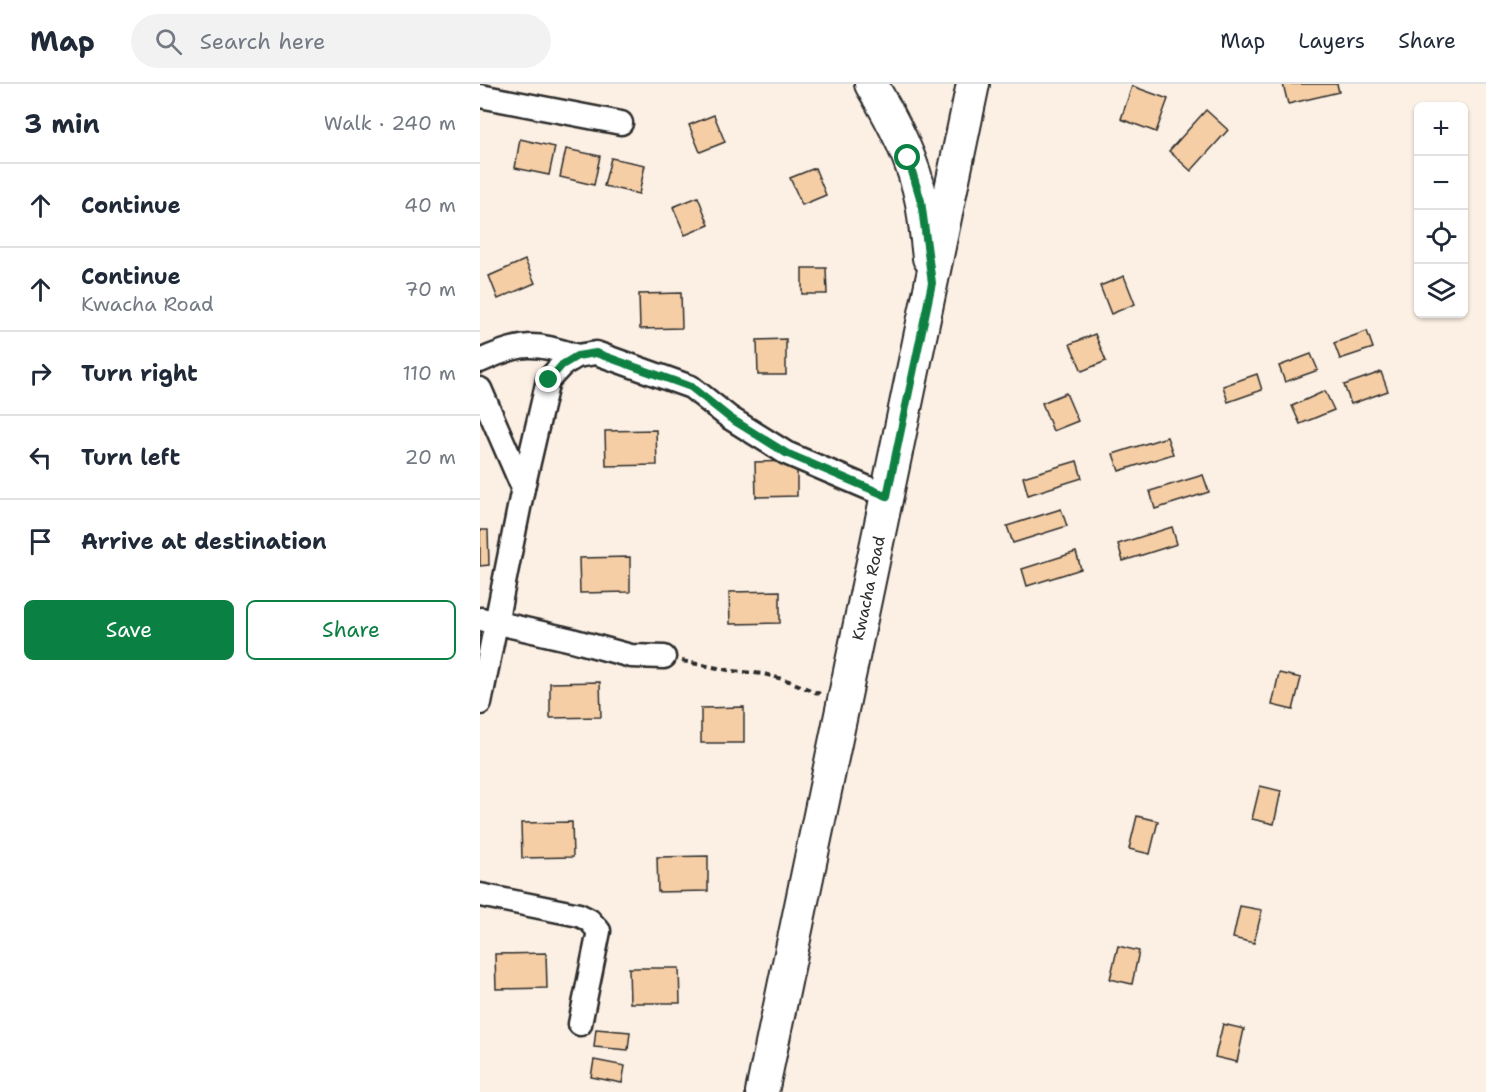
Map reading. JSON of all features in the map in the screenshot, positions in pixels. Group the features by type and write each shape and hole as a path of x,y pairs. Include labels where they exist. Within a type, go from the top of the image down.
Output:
{"main road":[{"path":"872,84 891,118 908,158 921,201 932,283"},
{"name":"Kwacha Road","path":"762,1092 973,84"}],"street":[{"path":"480,96 621,123"},
{"path":"480,361 499,352 522,346 547,346 577,356"},
{"path":"480,703 488,621 549,380 562,365 577,356 596,353 691,387 730,418 786,453 887,496"},
{"path":"480,391 523,488"},
{"path":"488,621 631,656 664,657"},
{"path":"480,895 579,915 589,920 599,931 580,1024"}],"path":[{"path":"664,657 733,671 764,674 789,681 843,703"}],"building":[{"path":"1283,84 1337,84 1339,92 1288,104"},
{"path":"1132,86 1168,99 1156,132 1121,119"},
{"path":"1206,110 1228,130 1191,171 1169,151"},
{"path":"714,115 725,142 700,152 689,125"},
{"path":"520,139 555,147 549,175 515,168"},
{"path":"566,149 600,156 594,185 560,177"},
{"path":"611,158 645,165 639,194 604,186"},
{"path":"815,168 826,195 802,205 790,178"},
{"path":"698,197 709,225 685,235 673,207"},
{"path":"525,260 535,283 498,299 489,276"},
{"path":"802,268 826,268 827,294 802,294"},
{"path":"1124,276 1135,304 1111,314 1100,286"},
{"path":"681,293 682,328 640,329 639,294"},
{"path":"1367,331 1373,348 1340,359 1334,343"},
{"path":"1095,334 1106,361 1082,371 1070,344"},
{"path":"786,339 786,375 758,375 757,340"},
{"path":"1311,354 1318,370 1285,382 1279,366"},
{"path":"1381,372 1388,391 1351,404 1344,385"},
{"path":"1257,374 1262,390 1228,402 1223,386"},
{"path":"1325,391 1334,410 1300,424 1292,406"},
{"path":"1066,393 1078,421 1053,431 1042,403"},
{"path":"656,430 657,465 606,466 605,431"},
{"path":"1167,437 1173,454 1119,471 1113,454"},
{"path":"797,461 797,496 756,497 755,462"},
{"path":"1077,461 1082,478 1028,495 1023,477"},
{"path":"1203,475 1209,492 1155,509 1150,491"},
{"path":"1061,509 1067,526 1013,543 1007,526"},
{"path":"1172,527 1177,544 1123,561 1118,544"},
{"path":"480,530 488,530 489,565 480,566"},
{"path":"1076,552 1081,569 1027,586 1022,569"},
{"path":"630,557 630,592 580,593 579,558"},
{"path":"780,591 780,623 730,624 729,592"},
{"path":"1279,673 1301,678 1293,710 1272,705"},
{"path":"600,682 601,717 550,718 550,683"},
{"path":"744,707 744,743 701,743 701,708"},
{"path":"1260,786 1281,791 1274,824 1252,819"},
{"path":"1137,816 1158,821 1150,854 1129,849"},
{"path":"572,822 573,857 522,858 521,823"},
{"path":"708,856 708,891 658,892 657,857"},
{"path":"1240,906 1262,910 1254,943 1233,938"},
{"path":"1118,946 1139,951 1132,984 1110,979"},
{"path":"546,953 547,988 496,989 495,954"},
{"path":"629,968 679,968 680,1003 630,1003"},
{"path":"1223,1024 1244,1029 1237,1062 1215,1057"},
{"path":"596,1029 630,1032 628,1050 594,1047"},
{"path":"594,1060 625,1066 622,1083 591,1077"}],"route":[{"path":"549,380 562,365 577,356 596,353 691,387 730,418 786,453 887,496 932,283 921,201 908,158"}]}
